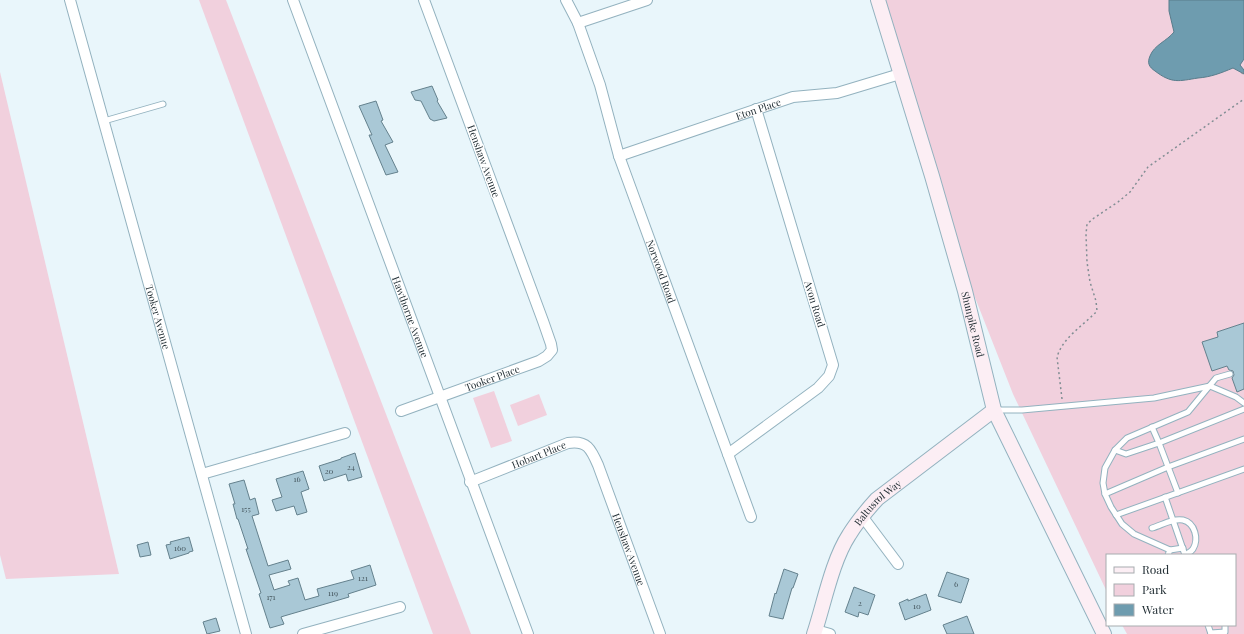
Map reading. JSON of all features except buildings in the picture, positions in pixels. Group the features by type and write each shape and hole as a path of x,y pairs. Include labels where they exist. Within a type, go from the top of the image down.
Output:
{"street":[{"name":"Tooker Avenue","path":"70,0 246,634"},
{"name":"Henshaw Avenue","path":"424,0 543,321"},
{"name":"Norwood Road","path":"566,0 578,23 600,85 618,156 751,517"},
{"path":"578,23 647,0"},
{"name":"Shunpike Road","path":"878,0 932,176 965,291 994,410 1104,634"},
{"name":"Hawthorne Avenue","path":"296,1 470,482 528,634"},
{"name":"Eton Place","path":"618,156 793,97 837,93 900,74"},
{"name":"Avon Road","path":"728,454 818,388 829,376 832,365 756,109"},
{"name":"Tooker Place","path":"401,411 539,361 547,356 552,350 543,321"},
{"name":"Baltusrol Way","path":"815,632 837,560 848,536 862,516 878,499 994,410"},
{"path":"202,474 346,433"},
{"name":"Hobart Place","path":"470,482 568,443 576,442 586,444 591,450 598,465"},
{"name":"Henshaw Avenue","path":"598,465 660,634"},
{"path":"862,516 898,564"},
{"path":"303,634 400,607"},
{"path":"815,632 830,634"}],"lane":[{"path":"104,121 163,104"},
{"path":"1182,548 1169,553 1134,534 1122,524 1105,494 1103,483 1105,468 1115,450 1127,438 1188,412 1216,378 1230,374"},
{"path":"994,410 1022,410 1062,405 1154,398 1210,386 1236,397 1244,403"},
{"path":"1115,450 1126,454 1159,443 1244,409"},
{"path":"1152,427 1178,493"},
{"path":"1105,494 1168,467 1244,439"},
{"path":"1116,515 1244,469"},
{"path":"1165,497 1185,554"},
{"path":"1152,528 1173,520 1184,520 1191,524 1195,531 1195,543 1192,550 1186,554"},
{"path":"1211,633 1225,632 1225,626"}],"path":[{"path":"1242,74 1244,70"},
{"path":"1062,405 1057,357 1059,351 1067,339 1097,311 1087,262 1086,234 1088,224 1130,192 1148,167 1244,99"}],"green space":[{"path":"199,0 226,0 471,634 433,634"},
{"path":"883,0 1244,0 1244,634 1127,634 1123,626 1236,626 1236,554 1106,554 1106,590 1013,394 974,295"},
{"path":"0,72 119,574 6,579 0,555"},
{"path":"494,391 512,441 491,448 473,398"},
{"path":"539,394 547,415 518,426 510,405"}],"water":[{"path":"1169,0 1244,0 1244,59 1240,65 1244,70 1244,74 1233,68 1207,77 1186,80 1171,80 1151,68 1149,61 1152,52 1174,32 1169,11"}]}
